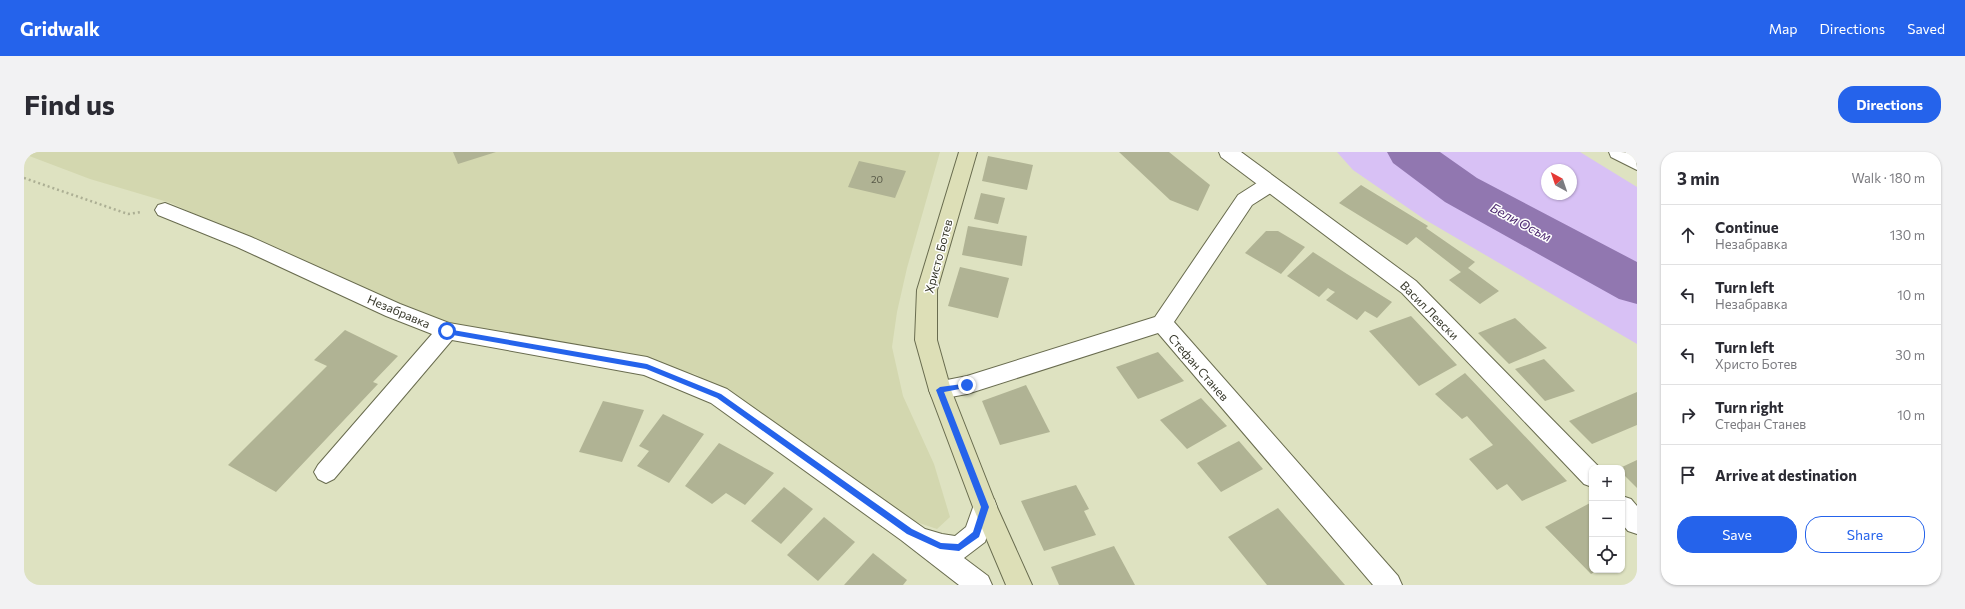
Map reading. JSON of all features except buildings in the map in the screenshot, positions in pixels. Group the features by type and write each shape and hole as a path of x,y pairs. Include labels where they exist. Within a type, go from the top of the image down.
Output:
{"main road":[{"name":"Христо Ботев","path":"968,152 927,290 926,340 940,390 985,507 1019,585"}],"street":[{"name":"Васил Левски","path":"1228,152 1409,287 1589,473"},
{"path":"1618,152 1637,162"},
{"path":"1162,323 1245,200 1270,184"},
{"name":"Незабравка","path":"165,210 244,242 393,310 447,331 647,366 719,396 910,532 979,585"},
{"name":"Стефан Станев","path":"940,390 967,385 1162,323 1389,585"},
{"path":"326,472 447,331"},
{"name":"Незабравка","path":"910,532 940,546 959,548 976,534 985,507"},
{"path":"1625,510 1637,523"}],"path":[{"path":"24,178 128,214 165,210"}],"shaded area":[{"path":"24,152 940,152 907,268 897,312 892,347 903,396 934,464 950,517 937,529 892,514 760,415 695,374 623,358 500,335 409,314 171,203 90,179 24,154"},
{"path":"1337,152 1580,152 1637,187 1637,344 1424,219 1353,170"}],"waterway":[{"name":"Бели Осъм","path":"1409,152 1461,190 1637,285"}],"route":[{"path":"447,331 647,366 719,396 910,532 940,546 959,548 976,534 985,507 940,390 967,385"}]}
